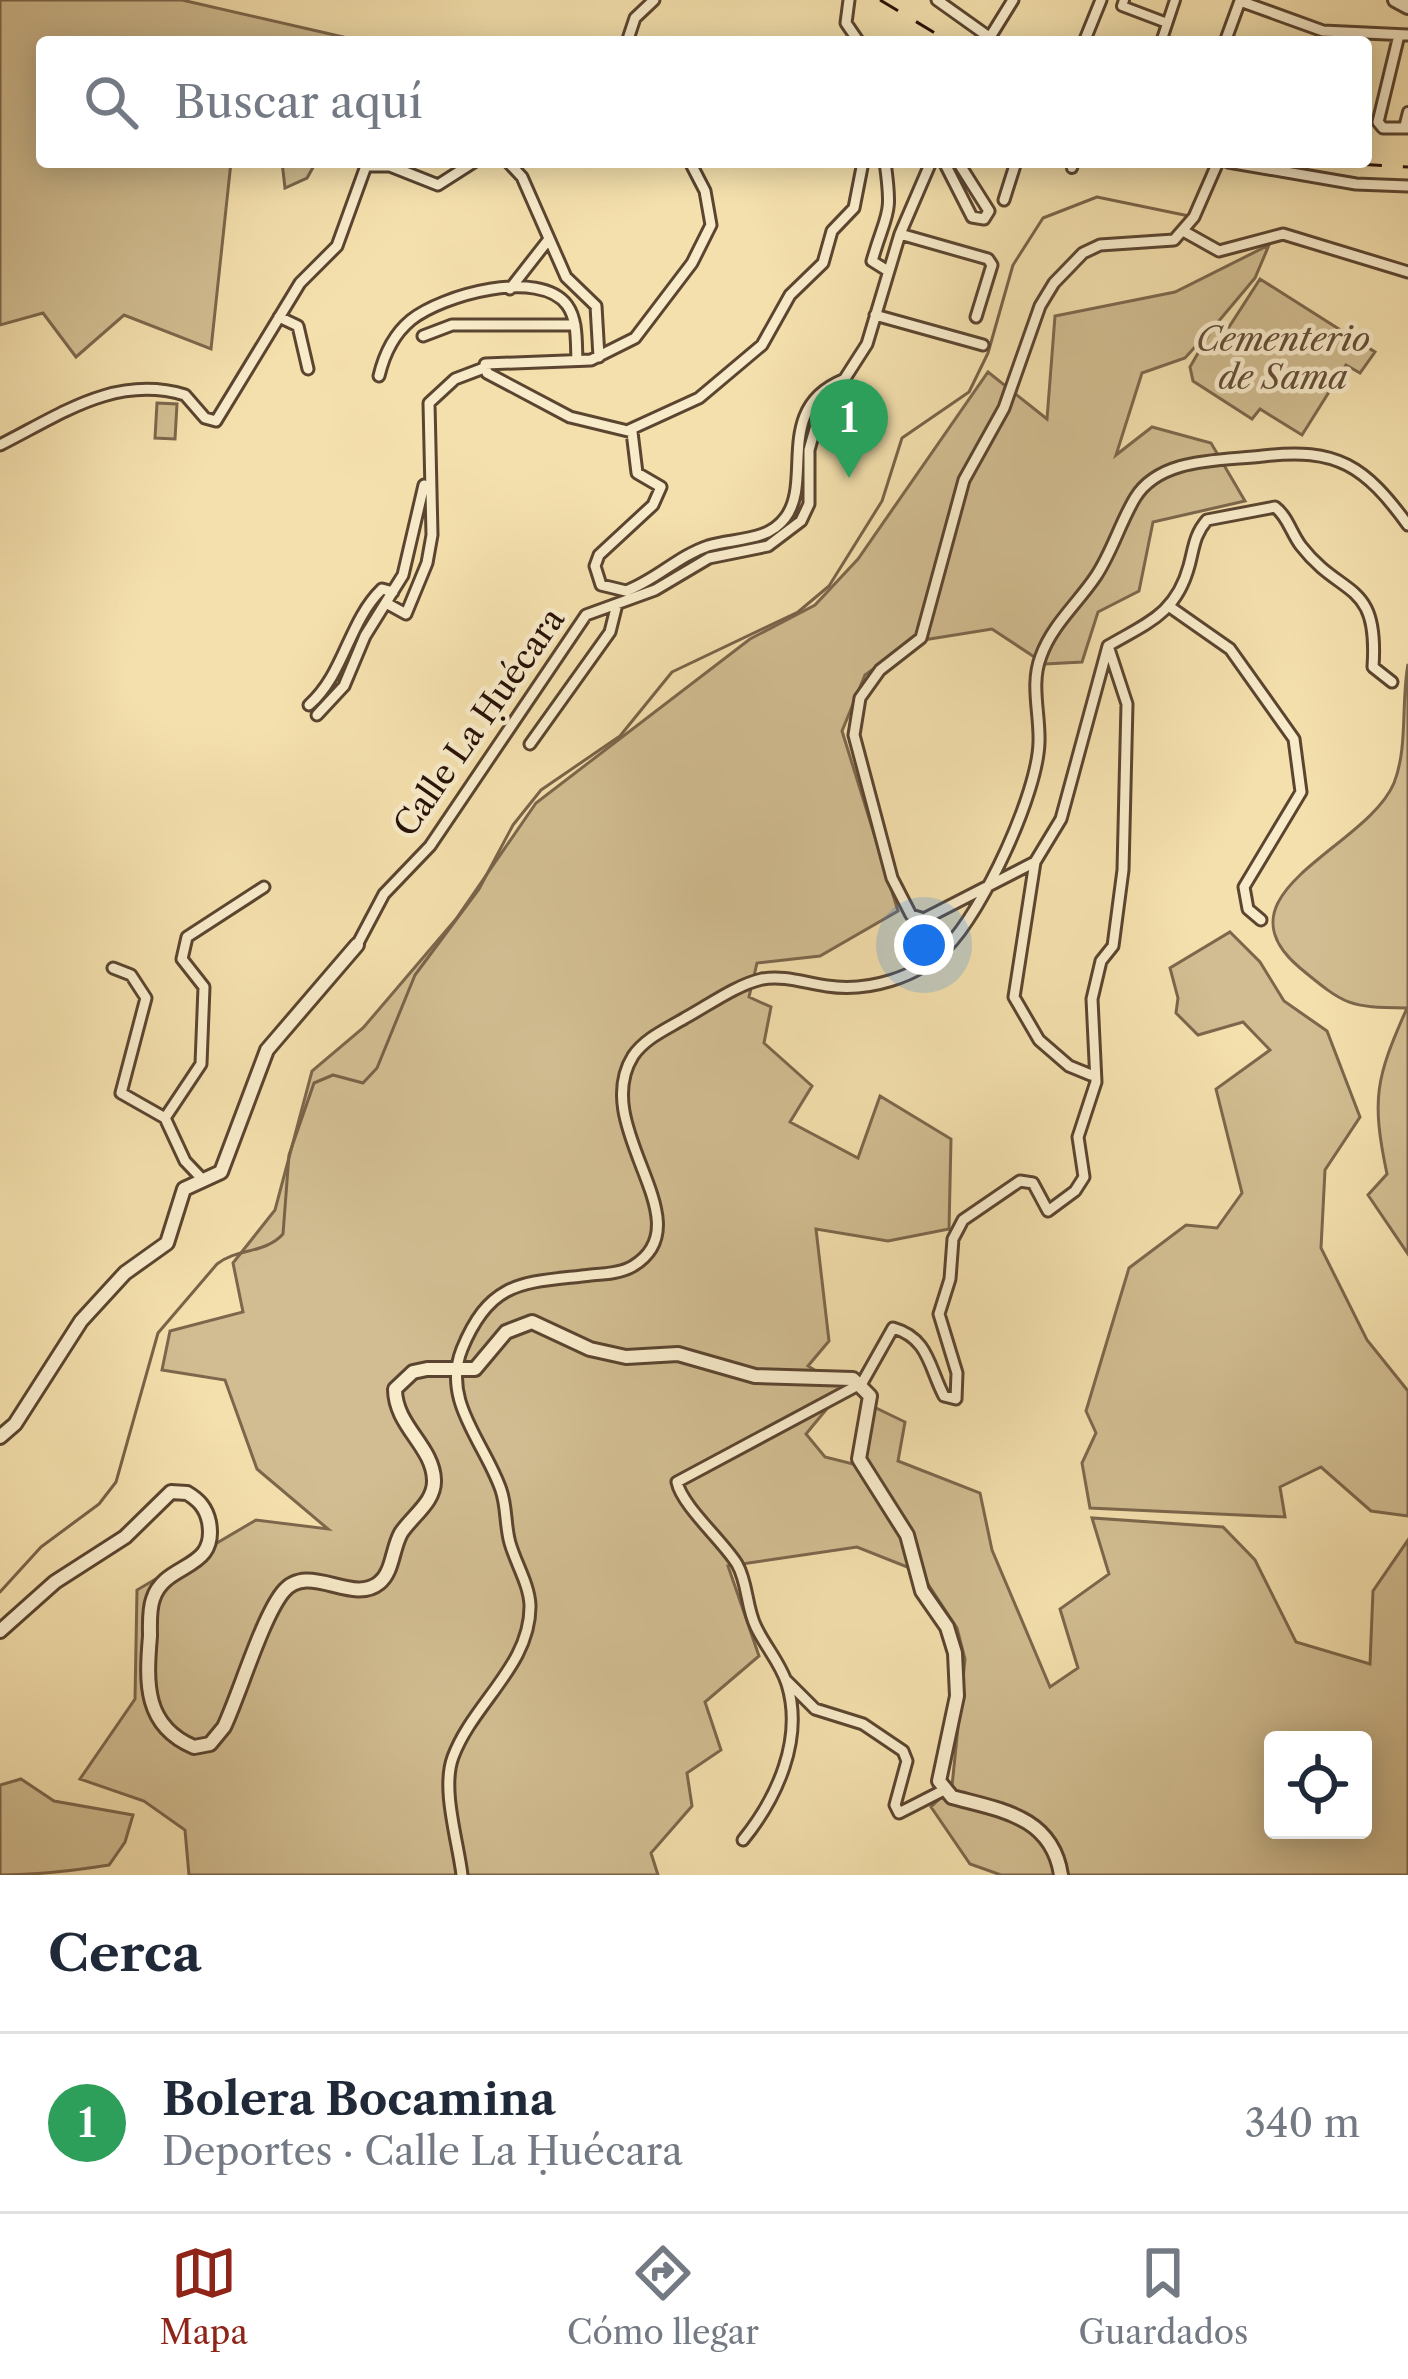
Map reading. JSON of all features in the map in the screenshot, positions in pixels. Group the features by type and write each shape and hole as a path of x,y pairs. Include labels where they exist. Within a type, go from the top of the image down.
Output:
{"street":[{"path":"629,36 635,18 654,0"},
{"path":"849,0 846,23 855,36"},
{"path":"937,0 984,36"},
{"path":"1086,36 1101,0"},
{"path":"1124,0 1122,5 1167,23"},
{"path":"1163,36 1175,0"},
{"path":"1227,36 1239,0 1264,4 1319,36"},
{"path":"1395,0 1408,7"},
{"path":"993,36 1010,1"},
{"path":"1362,36 1403,35 1378,122 1383,128 1406,128 1408,112"},
{"path":"0,445 82,399 127,391 185,394 205,418 216,421 300,283 337,246 365,168"},
{"path":"395,168 438,185 465,168"},
{"path":"512,168 527,188 566,277 596,306 599,356"},
{"path":"386,603 406,614 427,562 431,535 429,403 455,379 484,368 489,361 577,360 599,356 635,338 704,245 711,217 692,168"},
{"path":"484,368 570,417 629,430 699,398 762,345 790,295 823,263 832,231 854,208 862,168"},
{"path":"887,168 892,189 890,214 872,261 888,271"},
{"name":"Calle La Ḥuécara","path":"357,945 384,894 430,846 592,610 655,590 710,558 768,546 788,536 809,504 809,449 817,422 867,344 900,234 928,168"},
{"path":"947,168 971,217 984,219 989,212 962,168"},
{"path":"1004,200 1014,168"},
{"path":"1035,862 923,919 904,906 880,840 854,735 860,698 880,670 921,638 964,480 1004,408 1040,306 1054,283 1100,244 1119,240 1158,243 1185,232 1215,168"},
{"path":"1263,168 1356,184 1408,186"},
{"path":"1185,232 1219,251 1270,236 1296,236 1408,272"},
{"path":"900,234 988,259 992,265 976,316"},
{"path":"510,289 549,239"},
{"path":"379,376 391,343 424,311 510,289 553,292 570,308 577,360"},
{"path":"874,315 983,345"},
{"path":"279,316 298,326 308,369"},
{"path":"423,336 452,325 575,325"},
{"path":"629,430 637,473 661,487 653,505 598,555 596,576 616,592 638,587 707,547 775,529 790,510 797,442 809,412 831,385 844,380"},
{"path":"462,1875 451,1760 527,1639 530,1598 509,1540 500,1487 460,1406 456,1371 461,1351 496,1294 519,1283 631,1269 659,1232 658,1208 622,1118 622,1087 633,1056 650,1038 767,977 857,987 918,969 946,948 984,889 1036,768 1035,682 1040,657 1054,628 1099,571 1138,493 1159,474 1183,465 1319,453 1344,461 1372,480 1408,525"},
{"path":"317,715 344,686 403,575 427,474"},
{"path":"944,1790 899,1813 895,1805 907,1761 903,1751 863,1724 815,1709 787,1681 753,1621 740,1568 706,1520 680,1494 677,1482 862,1383 893,1328 917,1341 933,1363 944,1396 956,1400 957,1372 939,1314 956,1231 974,1211 1020,1180 1033,1183 1048,1211 1081,1185 1085,1169 1078,1137 1096,1082 1039,1040 1014,998 1035,862 1061,819 1108,646 1157,622 1170,607 1203,524 1215,517 1275,507 1309,554 1353,587 1375,632 1373,668 1392,682"},
{"path":"309,705 329,688 353,628 375,596 382,589 393,592"},
{"name":"Calle La Ḥuécara","path":"530,744 610,632 616,604"},
{"path":"1170,607 1229,650 1294,739 1301,792 1244,887 1248,909 1261,920"},
{"path":"1091,1075 1094,988 1101,961 1113,946 1124,870 1127,704 1108,646"},
{"path":"166,1118 187,1094 201,1064 204,987 182,959 187,937 264,887"},
{"path":"0,1437 15,1424 81,1321 124,1273 166,1243 184,1189 221,1172 235,1146 267,1050 357,945"},
{"path":"113,968 131,974 146,998 122,1093 166,1118 185,1161 204,1181"},
{"path":"0,1630 55,1582 125,1537 171,1492 187,1492 208,1515 211,1539 203,1559 171,1578 152,1600 146,1687 168,1733 194,1748 210,1744 224,1727 284,1591 306,1580 370,1588 387,1573 402,1532 435,1486 432,1468 399,1418 394,1389 413,1372 475,1369 506,1331 532,1322 590,1349 626,1357 678,1354 755,1376 821,1375 862,1383"},
{"path":"862,1383 871,1405 859,1460 908,1534 922,1592 946,1627 955,1653 957,1696 940,1759 944,1790 952,1797 1007,1808 1035,1826 1050,1843 1061,1875"},
{"path":"743,1840 760,1819 788,1758 794,1717 787,1681"}],"green space":[{"path":"0,0 182,0 339,36 36,36 36,168 230,168 211,349 124,315 76,357 43,313 0,325"},
{"path":"283,168 313,168 307,178 285,188"},
{"name":"Cementerio de Sama","path":"1269,245 1255,278 1218,322 1229,327 1260,279 1375,352 1360,373 1346,365 1302,435 1260,409 1252,419 1193,381 1190,367 1213,327 1185,358 1142,373 1116,455 1152,427 1211,443 1245,501 1153,522 1139,591 1098,612 1082,662 1045,664 992,629 911,642 865,675 842,731 898,911 820,956 757,963 749,997 771,1007 764,1043 812,1086 790,1122 858,1158 880,1096 951,1139 949,1229 888,1241 816,1229 829,1341 808,1366 844,1388 806,1434 825,1457 853,1464 874,1407 905,1422 898,1461 980,1493 992,1550 1050,1687 1078,1668 1060,1609 1109,1574 1092,1518 1223,1527 1255,1560 1296,1642 1370,1664 1373,1591 1408,1540 1408,1875 1001,1875 970,1864 931,1807 952,1786 965,1659 957,1628 920,1572 857,1547 728,1566 759,1656 705,1702 721,1750 687,1773 692,1806 651,1853 658,1875 189,1875 185,1830 144,1801 80,1779 135,1699 137,1590 256,1520 328,1529 257,1469 225,1380 162,1370 170,1331 243,1312 233,1263 275,1210 312,1071 363,1028 456,919 536,803 750,639 815,605 858,559 988,372 1047,419 1055,316 1175,292"},
{"path":"157,403 177,404 175,439 155,438"},
{"path":"1408,664 1408,1254 1368,1195 1387,1174 1379,1089 1407,1008 1359,1005 1328,990 1277,941 1273,917 1284,894 1303,872 1379,807 1394,783 1401,755"},
{"path":"1230,932 1260,962 1284,1001 1327,1031 1360,1117 1325,1170 1321,1248 1367,1340 1408,1391 1408,1516 1371,1511 1321,1467 1280,1487 1285,1517 1090,1508 1082,1463 1096,1433 1086,1411 1129,1268 1186,1225 1217,1228 1242,1193 1216,1089 1270,1050 1243,1022 1198,1035 1176,1013 1178,998 1170,968"},
{"path":"21,1779 54,1801 133,1815 125,1842 109,1865 0,1875 0,1785"}],"waterway":[{"path":"0,1592 41,1547 99,1504 116,1482 158,1333 217,1264 268,1245 283,1234 289,1155 314,1083 333,1075 363,1083 377,1068 415,975 479,889 513,825 541,790 620,736 672,672 798,612 829,586 882,501 902,438 969,392 988,353 1013,265 1043,218 1097,197 1189,216"}],"railway":[{"path":"880,0 940,36"},
{"path":"1372,165 1408,167"}],"place":[{"name":"Bolera Bocamina","path":"849,478"}]}
